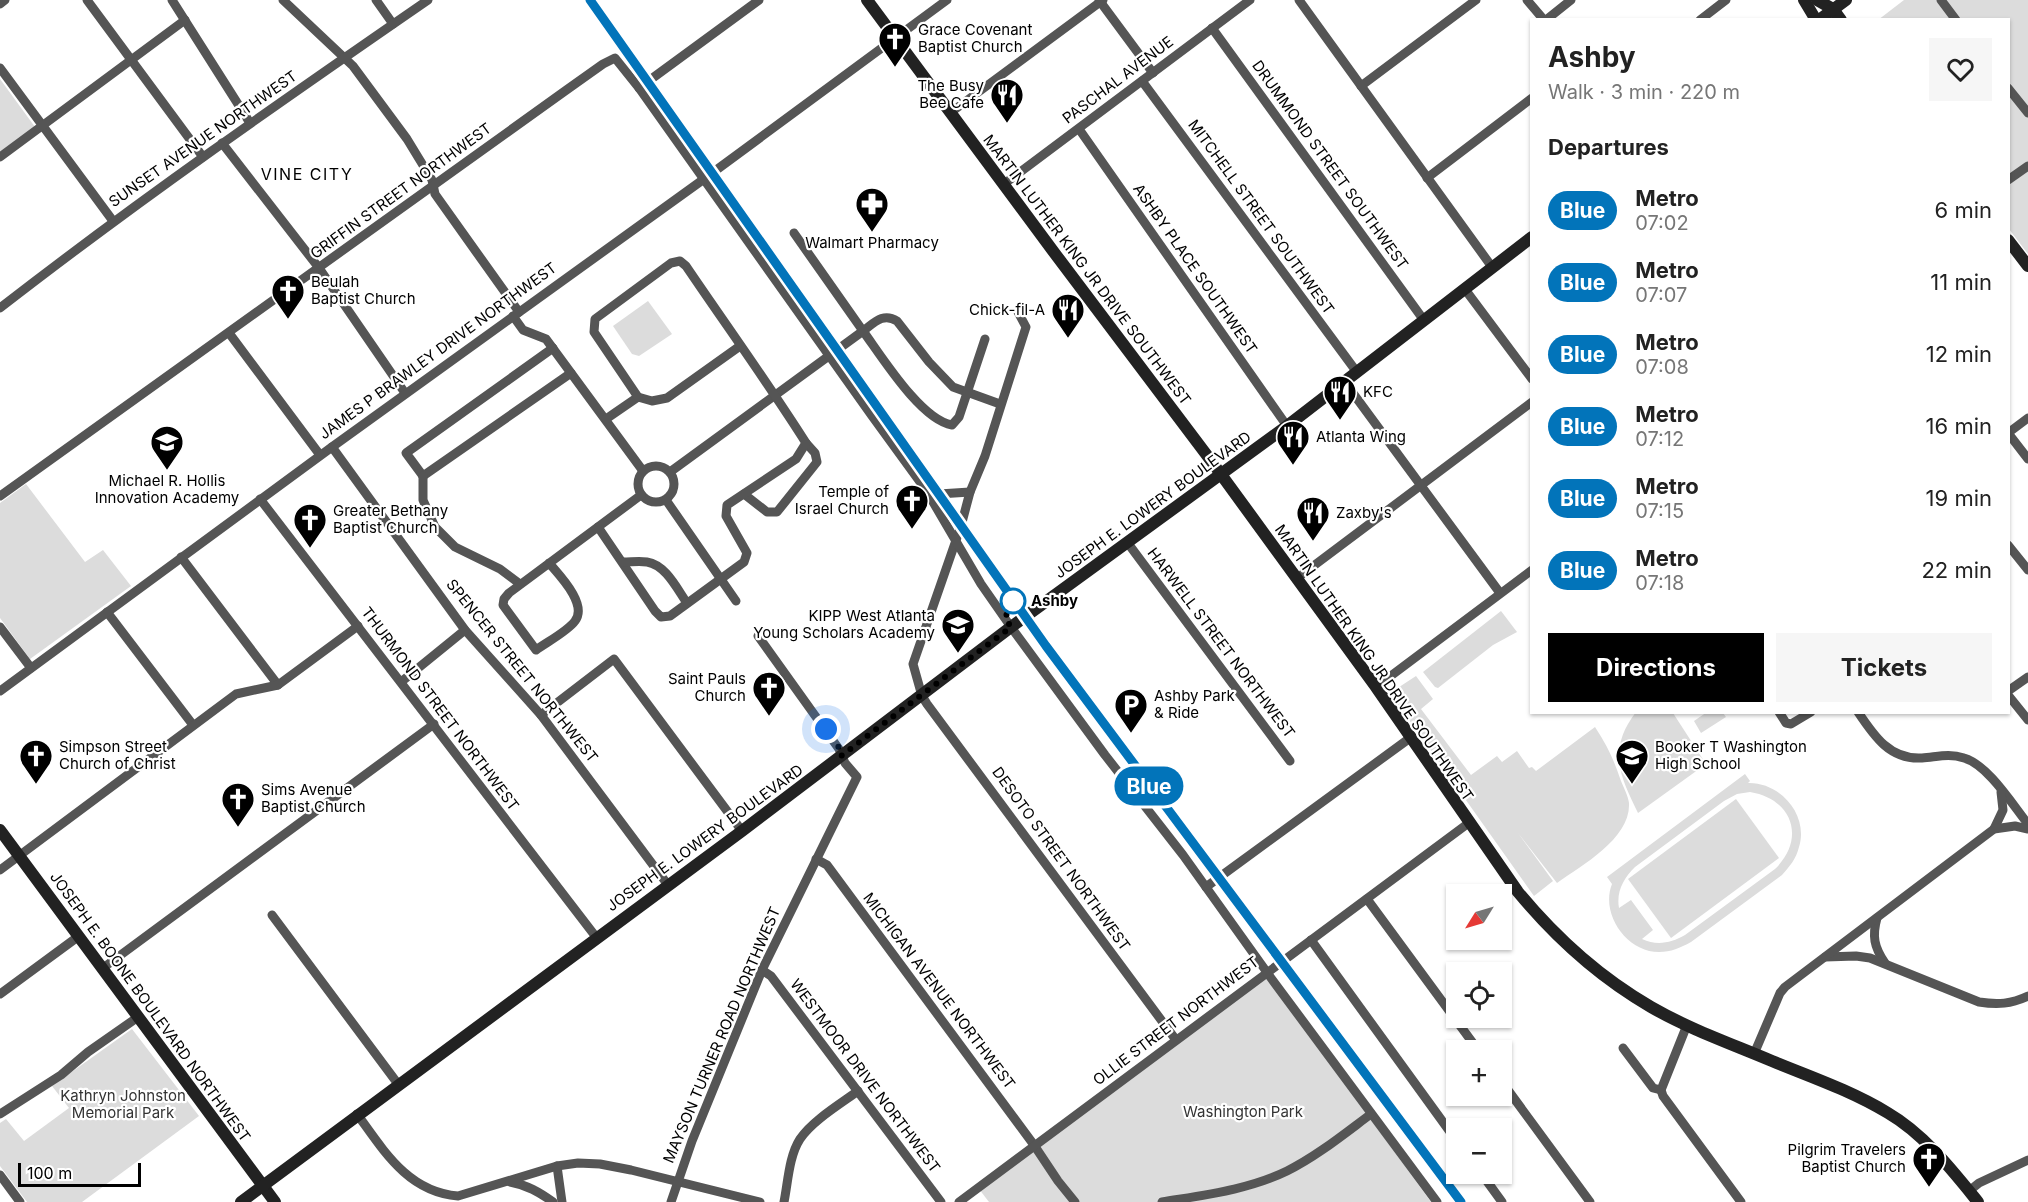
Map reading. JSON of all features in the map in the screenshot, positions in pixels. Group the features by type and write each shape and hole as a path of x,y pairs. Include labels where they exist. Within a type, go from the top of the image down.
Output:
{"main road":[{"name":"MARTIN LUTHER KING JR DRIVE SOUTHWEST","path":"867,0 1220,473 1376,687 1518,892 1565,944 1619,987 1652,1008 1687,1025 1857,1096 1889,1113 1926,1142 1978,1202"},
{"path":"1804,0 1817,18"},
{"path":"1817,0 1837,14 1846,0"},
{"name":"JOSEPH E. LOWERY BOULEVARD","path":"241,1202 742,831 1011,627 1287,426 1530,238"},
{"path":"2010,243 2028,266"},
{"name":"JOSEPH E. BOONE BOULEVARD NORTHWEST","path":"0,830 275,1202"}],"street":[{"path":"0,4 5,0"},
{"path":"87,0 203,157"},
{"path":"172,0 250,123"},
{"path":"283,0 344,57 407,139 433,186 435,194 516,314 523,330 546,339 643,471"},
{"path":"376,0 393,24"},
{"name":"SUNSET AVENUE NORTHWEST","path":"0,308 113,221 428,0"},
{"path":"759,0 639,88 926,490 981,584 1011,627 1206,887 1437,1202"},
{"name":"JAMES P BRAWLEY DRIVE NORTHWEST","path":"0,691 320,455 704,179 947,0"},
{"name":"PASCHAL AVENUE","path":"1004,184 1250,0"},
{"path":"1299,0 1492,267"},
{"path":"1361,86 1476,0"},
{"path":"1527,0 1543,18"},
{"path":"1548,18 1571,0"},
{"path":"1703,18 1726,0"},
{"path":"1941,0 1954,18"},
{"path":"951,113 1100,1 1153,73"},
{"path":"0,157 185,20"},
{"name":"DRUMMOND STREET SOUTHWEST","path":"1212,28 1423,319"},
{"name":"GRIFFIN STREET NORTHWEST","path":"0,496 594,70 615,58 639,88"},
{"path":"0,68 113,221"},
{"name":"MITCHELL STREET SOUTHWEST","path":"1142,81 1356,371"},
{"path":"2010,90 2028,113"},
{"path":"1427,178 1530,101"},
{"name":"ASHBY PLACE SOUTHWEST","path":"1079,129 1287,426"},
{"path":"222,143 319,268 405,393"},
{"path":"2010,179 2028,166"},
{"path":"794,233 896,377 929,415 944,424 952,425 959,417 985,339"},
{"path":"740,346 667,398 652,401 638,397 594,332 595,319 671,263 680,261 686,266 740,346 778,392 806,443 815,453 817,462 777,513 767,512 744,494"},
{"path":"1464,288 1530,376"},
{"path":"922,696 913,664 1026,327 1018,312"},
{"path":"670,472 882,317 890,317 897,321 929,362 953,387 1000,404"},
{"path":"229,333 320,455"},
{"path":"520,584 500,569 455,547 435,527 423,500 423,476 406,453 553,348"},
{"path":"423,476 571,373"},
{"path":"1344,381 1500,593"},
{"path":"606,419 638,397"},
{"path":"1296,579 1530,403"},
{"path":"2010,432 2028,418"},
{"path":"2010,436 2028,459"},
{"path":"598,527 661,617 670,616 744,562 747,554 726,516 727,505 796,459 806,443"},
{"name":"SPENCER STREET NORTHWEST","path":"332,447 465,630 542,715 668,885"},
{"path":"655,466 666,468 670,472 675,482 674,489 666,500 652,502 641,495 638,482 643,471 655,466"},
{"path":"926,490 939,494 970,492"},
{"path":"549,563 568,586 579,611 576,621 536,650 503,605 504,599 520,584 641,495"},
{"name":"THURMOND STREET NORTHWEST","path":"260,499 596,937"},
{"path":"666,500 736,601"},
{"name":"HARWELL STREET NORTHWEST","path":"1127,543 1290,761"},
{"path":"181,557 278,685"},
{"path":"2012,558 2028,570"},
{"path":"623,562 647,562 656,565 665,572 687,603"},
{"path":"1376,687 1530,571"},
{"path":"107,612 192,725"},
{"path":"0,870 236,694 278,685 358,626"},
{"path":"0,627 31,668"},
{"path":"401,682 465,630"},
{"path":"758,636 840,749 841,756"},
{"path":"542,715 614,658 742,831"},
{"path":"2010,691 2028,677"},
{"name":"DESOTO STREET NORTHWEST","path":"922,696 1176,1040"},
{"path":"2010,696 2028,720"},
{"path":"1780,714 1786,723 1791,724 1807,715"},
{"path":"1859,714 1876,738 1889,750 1911,758 1948,755 1965,758 1982,768 2028,824"},
{"path":"103,969 434,724"},
{"path":"1206,887 1410,738"},
{"name":"MAYSON TURNER ROAD NORTHWEST","path":"671,1202 677,1181 762,970 857,777 841,756"},
{"path":"1994,829 2002,810 2000,790"},
{"name":"OLLIE STREET NORTHWEST","path":"959,1202 1470,822"},
{"path":"1754,1053 1780,993 1994,829 2006,826 2028,829"},
{"name":"MICHIGAN AVENUE NORTHWEST","path":"816,859 827,865 1075,1202"},
{"path":"1367,899 1471,1040"},
{"path":"272,915 398,1084"},
{"path":"1877,918 1873,941 1884,963"},
{"path":"0,994 79,936"},
{"path":"1311,940 1446,1126"},
{"path":"1825,957 1856,956 1884,963 1979,1002 1997,1005 2028,996"},
{"name":"WESTMOOR DRIVE NORTHWEST","path":"762,970 771,976 941,1202"},
{"path":"0,1114 61,1075 88,1052 138,1017"},
{"path":"1687,1025 1661,1090 1663,1096 1741,1202"},
{"path":"1623,1048 1653,1088 1661,1090"},
{"path":"784,1202 793,1154 800,1139 809,1129 858,1091"},
{"path":"1512,1096 1590,1202"},
{"path":"357,1114 397,1167 410,1179 426,1189 445,1195 458,1196 558,1166 579,1163 600,1164 760,1202"},
{"path":"1162,1202 1228,1191 1264,1180 1309,1159 1371,1114"},
{"path":"1969,1191 1979,1183 2028,1160"},
{"path":"558,1166 562,1202"},
{"path":"0,1175 20,1202"},
{"path":"507,1182 524,1184 553,1202"},
{"path":"1488,1184 1502,1202"}],"green space":[{"path":"1904,0 2028,0 2028,254 2010,230 2010,18 1881,18"},
{"path":"0,79 35,127 0,152"},
{"path":"648,301 672,334 639,356 632,354 613,326"},
{"path":"26,484 85,562 103,550 131,586 30,659 0,618 0,503"},
{"path":"1501,611 1517,632 1493,645 1438,688 1435,687 1423,672"},
{"path":"1416,676 1433,699 1421,709 1471,775 1497,756 1502,762 1517,751 1529,768 1532,767 1536,771 1595,727 1613,759 1629,803 1628,816 1614,839 1592,859 1557,883 1518,833 1553,881 1534,896 1390,693"},
{"path":"1635,714 1674,714 1706,764 1638,813 1626,787 1619,763 1619,751 1627,726"},
{"path":"1704,714 1724,714 1726,717 1701,733 1694,721"},
{"path":"1745,774 1750,781 1748,783 1760,784 1781,794 1796,812 1800,823 1801,835 1798,851 1782,875 1691,942 1679,948 1659,952 1647,950 1636,946 1627,938 1613,919 1609,896 1612,884 1607,877","holes":["1750,792 1765,796 1785,812 1792,833 1785,857 1775,869 1685,935 1664,943 1642,939 1653,930 1631,900 1619,908 1618,902 1624,880 1631,871 1724,801 1737,794"]},
{"path":"1736,799 1779,858 1671,938 1628,879"},
{"name":"Washington Park","path":"1264,973 1431,1202 989,1202 979,1189"},
{"name":"Kathryn Johnston Memorial Park","path":"132,1029 199,1116 82,1202 27,1202 0,1166 0,1123 6,1119 24,1141 69,1108 52,1086"}],"railway":[{"path":"590,0 620,41"}],"metro line":[{"name":"Blue","path":"590,0 1046,646 1461,1202"}],"place":[{"name":"Grace Covenant Baptist Church","path":"895,68"},
{"name":"The Busy Bee Cafe","path":"1007,124"},
{"name":"Walmart Pharmacy","path":"872,233"},
{"name":"Beulah Baptist Church","path":"288,320"},
{"name":"Chick-fil-A","path":"1068,339"},
{"name":"KFC","path":"1340,421"},
{"name":"Atlanta Wing","path":"1293,466"},
{"name":"Michael R. Hollis Innovation Academy","path":"167,471"},
{"name":"Temple of Israel Church","path":"912,530"},
{"name":"Zaxby's","path":"1313,542"},
{"name":"Greater Bethany Baptist Church","path":"310,549"},
{"name":"Ashby","path":"1013,601"},
{"name":"KIPP West Atlanta Young Scholars Academy","path":"958,654"},
{"name":"Saint Pauls Church","path":"769,717"},
{"name":"Ashby Park & Ride","path":"1131,734"},
{"name":"Simpson Street Church of Christ","path":"36,785"},
{"name":"Booker T Washington High School","path":"1632,785"},
{"name":"Sims Avenue Baptist Church","path":"238,828"},
{"name":"Pilgrim Travelers Baptist Church","path":"1929,1188"}],"district":[{"name":"VINE CITY","path":"307,174"}],"route":[{"path":"826,729 840,749 841,756 1011,627 1005,618 1013,601"}]}
